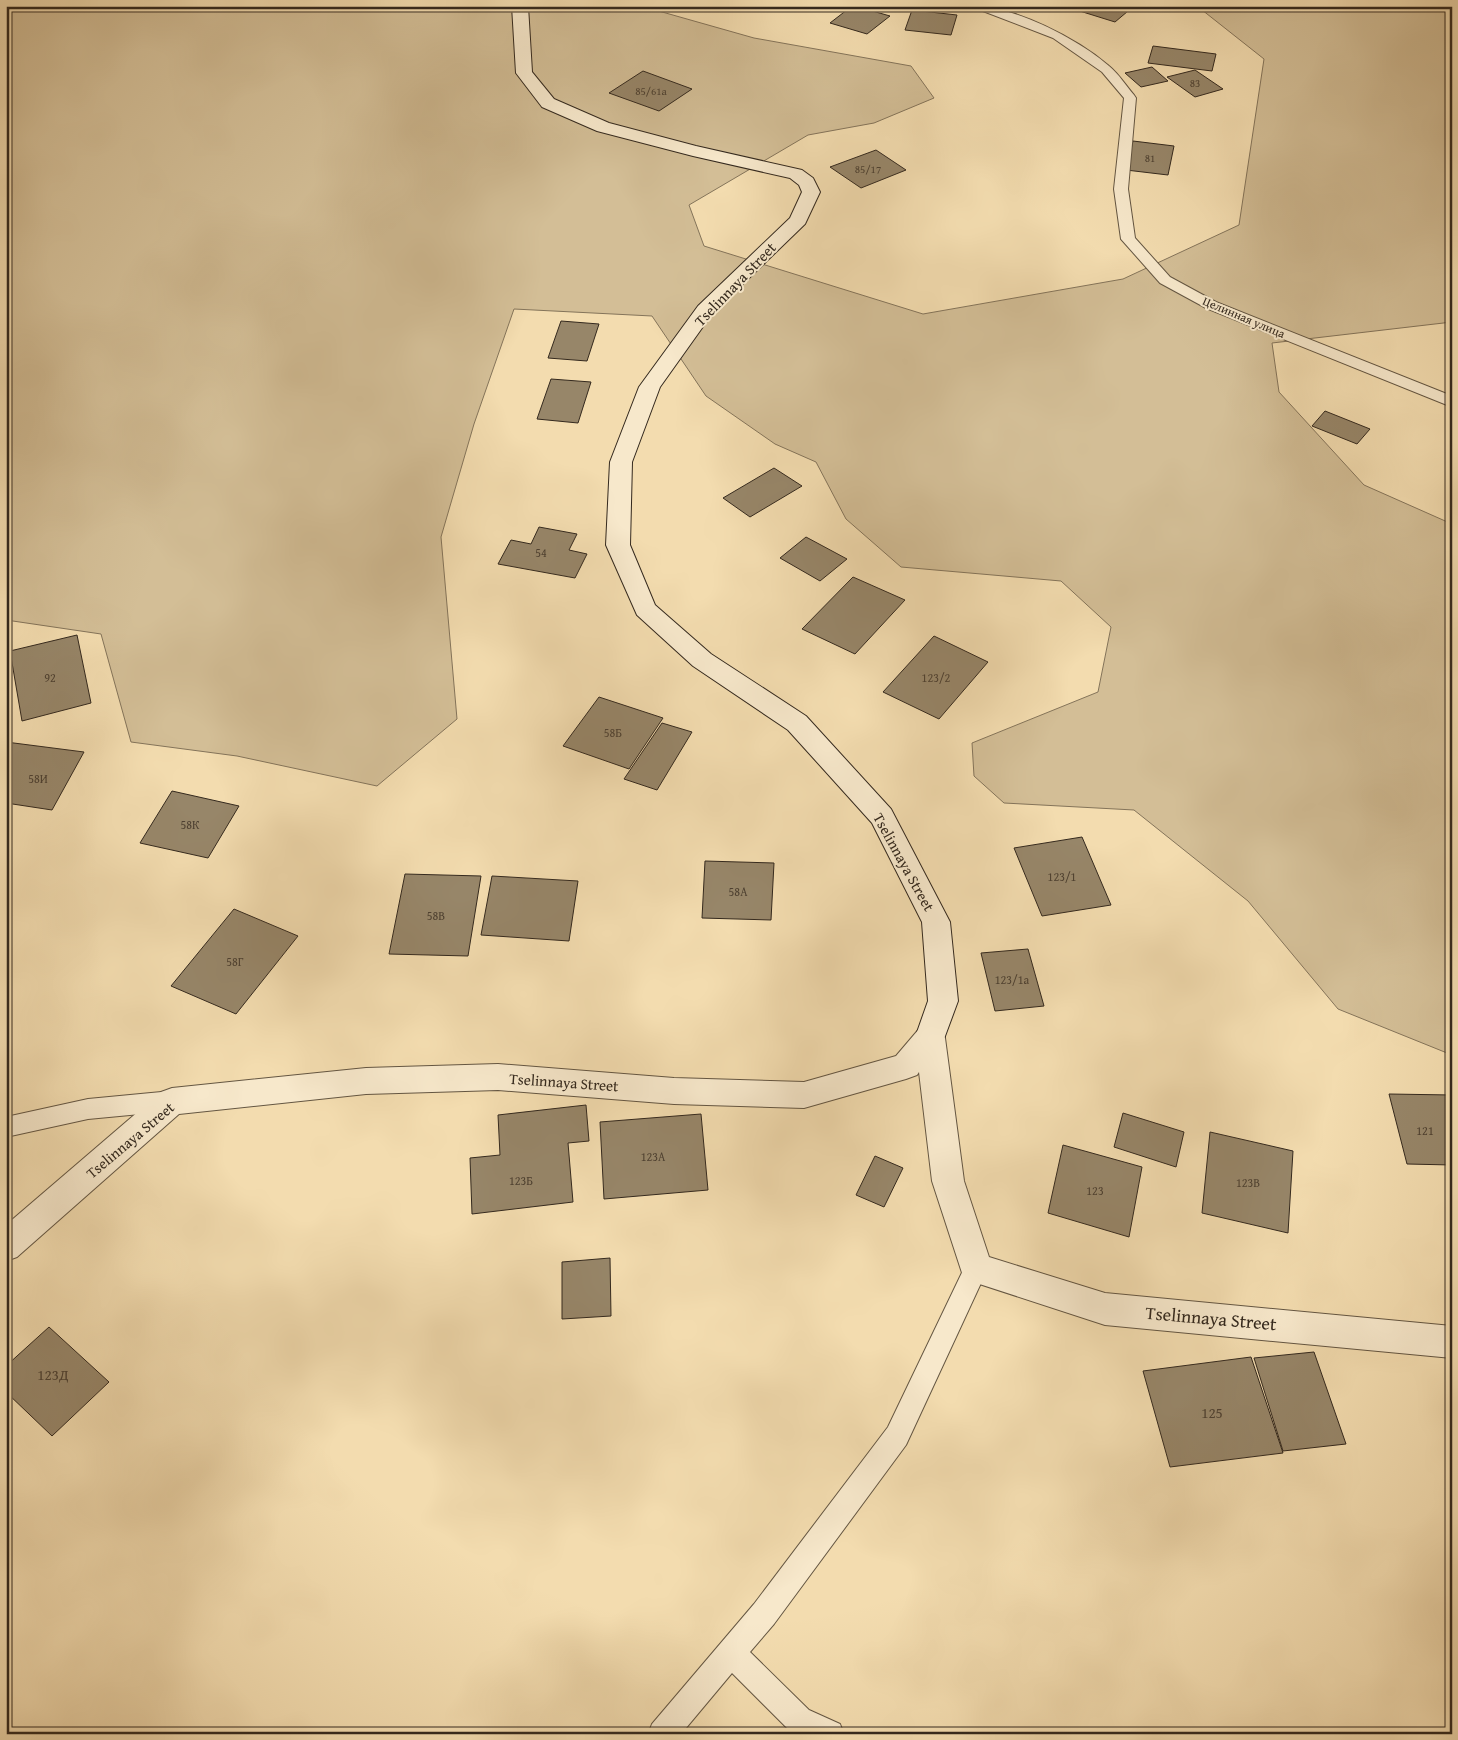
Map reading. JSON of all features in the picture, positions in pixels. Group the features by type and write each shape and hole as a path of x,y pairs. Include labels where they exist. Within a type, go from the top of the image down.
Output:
{"street":[{"name":"Tselinnaya Street","path":"6,1246 172,1101 366,1081 498,1077 674,1091 804,1095 906,1066 930,1038 943,1001 936,922 882,816 797,723 702,660 645,609 618,545 621,462 650,387 705,310 798,220 811,192 807,182 796,174 692,151 603,127 548,103 524,73 520,6"},
{"path":"930,1038 948,1181 976,1268"},
{"name":"Tselinnaya Street","path":"976,1268 1105,1308 1452,1342"}],"lane":[{"name":"Целинная улица","path":"979,6 1057,35 1106,70 1130,98 1121,189 1128,240 1165,280 1211,305 1452,402"},
{"path":"6,1128 88,1109 172,1101"},
{"path":"662,1734 764,1614 897,1436 976,1268"},
{"path":"731,1652 799,1720 830,1734"}],"shaded area":[{"path":"6,6 641,6 754,38 911,66 934,98 874,123 808,135 689,205 704,246 923,314 1123,279 1239,225 1264,59 1197,6 1452,6 1452,322 1272,343 1279,392 1364,485 1452,524 1452,1055 1338,1009 1248,901 1134,810 1004,803 974,776 972,743 1098,692 1111,627 1061,581 901,567 846,519 816,462 775,444 706,396 652,316 514,309 474,424 441,537 457,719 377,786 237,756 131,742 101,634 6,620"}],"building":[{"path":"852,6 890,16 867,34 830,23"},
{"path":"1072,6 1134,6 1115,22 1070,8"},
{"path":"912,10 957,15 951,35 905,30"},
{"path":"1153,46 1216,54 1212,71 1148,63"},
{"path":"1152,67 1168,81 1141,87 1125,73"},
{"path":"1195,70 1223,89 1195,97 1167,77"},
{"path":"643,71 692,89 659,111 609,93"},
{"path":"1133,141 1174,146 1168,175 1126,170"},
{"path":"876,150 906,170 861,188 830,167"},
{"path":"561,321 599,324 587,361 548,358"},
{"path":"551,379 591,382 578,423 537,419"},
{"path":"1325,411 1370,429 1357,444 1312,426"},
{"path":"774,468 802,486 750,517 723,498"},
{"path":"539,527 577,534 569,550 587,554 575,578 498,564 511,540 531,544"},
{"path":"806,537 847,559 820,581 780,558"},
{"path":"853,577 905,600 855,654 802,629"},
{"path":"77,635 91,703 22,721 10,651"},
{"path":"934,636 988,662 939,719 883,692"},
{"path":"599,697 663,718 629,769 563,746"},
{"path":"662,723 692,732 657,790 624,779"},
{"path":"6,742 84,752 52,810 6,803"},
{"path":"172,791 239,806 208,858 140,843"},
{"path":"1082,837 1111,905 1042,916 1014,848"},
{"path":"705,861 774,863 771,920 702,918"},
{"path":"405,874 481,876 468,956 389,954"},
{"path":"492,876 578,881 569,941 481,935"},
{"path":"234,909 298,936 236,1014 171,986"},
{"path":"1028,949 1044,1006 995,1011 981,953"},
{"path":"1389,1094 1452,1095 1452,1165 1407,1164"},
{"path":"586,1105 589,1141 568,1143 573,1202 472,1214 470,1158 500,1155 498,1115"},
{"path":"1123,1113 1184,1132 1176,1167 1114,1147"},
{"path":"701,1114 708,1190 604,1199 600,1122"},
{"path":"1210,1132 1293,1151 1288,1233 1202,1213"},
{"path":"1063,1145 1142,1167 1129,1237 1048,1213"},
{"path":"875,1156 903,1168 884,1207 856,1195"},
{"path":"610,1258 611,1316 562,1319 562,1262"},
{"path":"49,1327 109,1382 52,1436 6,1392 6,1366"},
{"path":"1314,1352 1346,1444 1283,1451 1254,1358"},
{"path":"1251,1357 1283,1453 1170,1467 1143,1371"}]}
